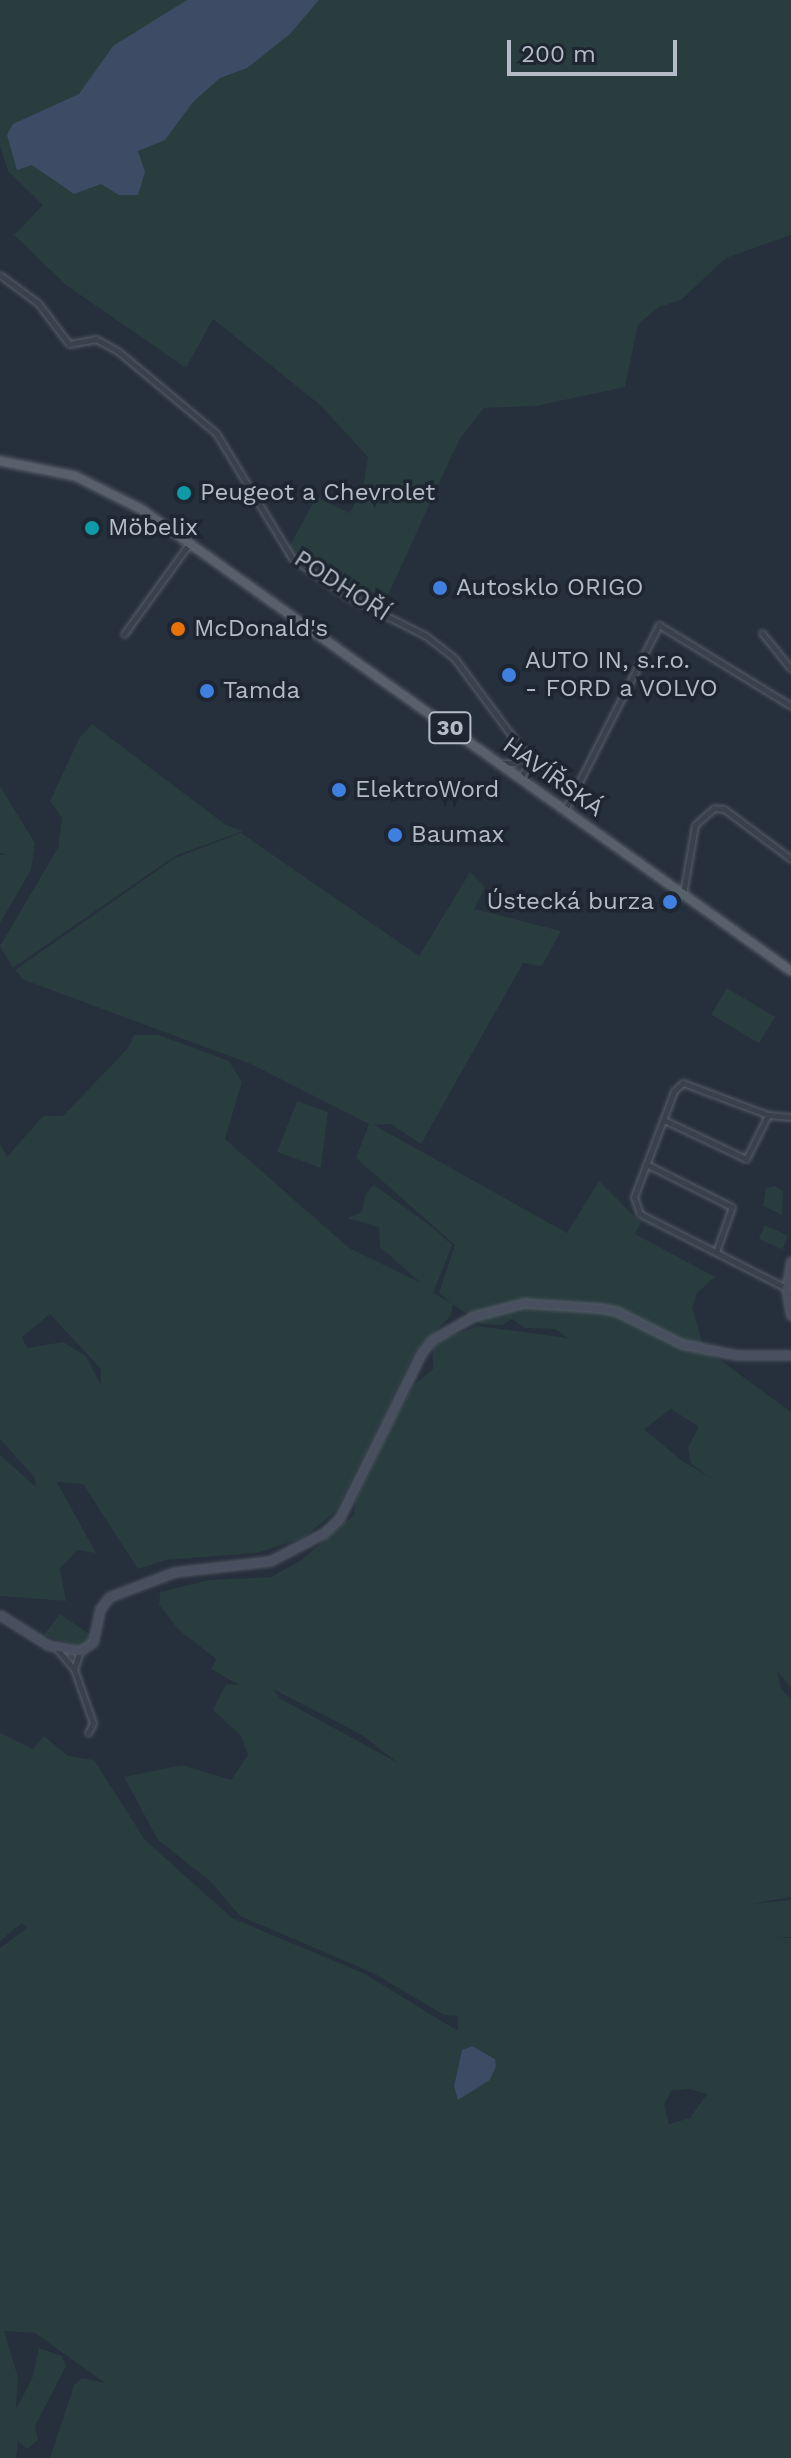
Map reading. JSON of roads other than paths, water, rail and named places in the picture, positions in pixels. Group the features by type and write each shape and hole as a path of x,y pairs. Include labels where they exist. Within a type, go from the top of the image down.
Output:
{"main road":[{"name":"HAVÍŘSKÁ","path":"0,461 88,482 189,544 791,971"}],"street":[{"name":"PODHOŘÍ","path":"0,275 38,303 69,344 96,339 119,352 125,362 161,382 226,445 292,558 345,595 438,644 520,748"},
{"path":"124,634 189,544"},
{"path":"565,810 659,625 791,706"},
{"path":"762,633 791,669"},
{"path":"499,763 514,763 520,748"},
{"path":"520,748 528,766 520,778"},
{"path":"683,894 695,825 714,808 724,809 791,859"},
{"path":"786,1288 640,1214 634,1197 674,1091 689,1082 768,1115 791,1117"},
{"path":"664,1120 746,1159 768,1115"},
{"path":"646,1164 732,1207 716,1252"},
{"path":"791,1261 786,1288 791,1316"},
{"path":"74,1669 80,1651 93,1642 100,1609 109,1597 174,1572 270,1561 324,1533 339,1519 422,1352 440,1334 474,1316 524,1303 599,1308 616,1311 682,1344 737,1355 791,1355"},
{"path":"0,1615 57,1649 74,1669 93,1723 88,1733"},
{"path":"57,1649 80,1651"}],"water":[{"path":"187,0 319,0 290,34 247,68 220,78 193,102 165,140 138,151 145,172 138,195 119,195 101,184 74,194 32,165 17,170 7,135 13,124 79,94 113,46"},
{"path":"472,2046 495,2059 496,2066 490,2080 458,2100 454,2086 462,2050"}],"place":[{"name":"Peugeot a Chevrolet","path":"184,493"},
{"name":"Möbelix","path":"92,528"},
{"name":"Autosklo ORIGO","path":"440,588"},
{"name":"McDonald's","path":"178,629"},
{"name":"AUTO IN, s.r.o. - FORD a VOLVO","path":"509,675"},
{"name":"Tamda","path":"207,691"},
{"name":"ElektroWord","path":"339,790"},
{"name":"Baumax","path":"395,835"},
{"name":"Ústecká burza","path":"670,902"}]}
